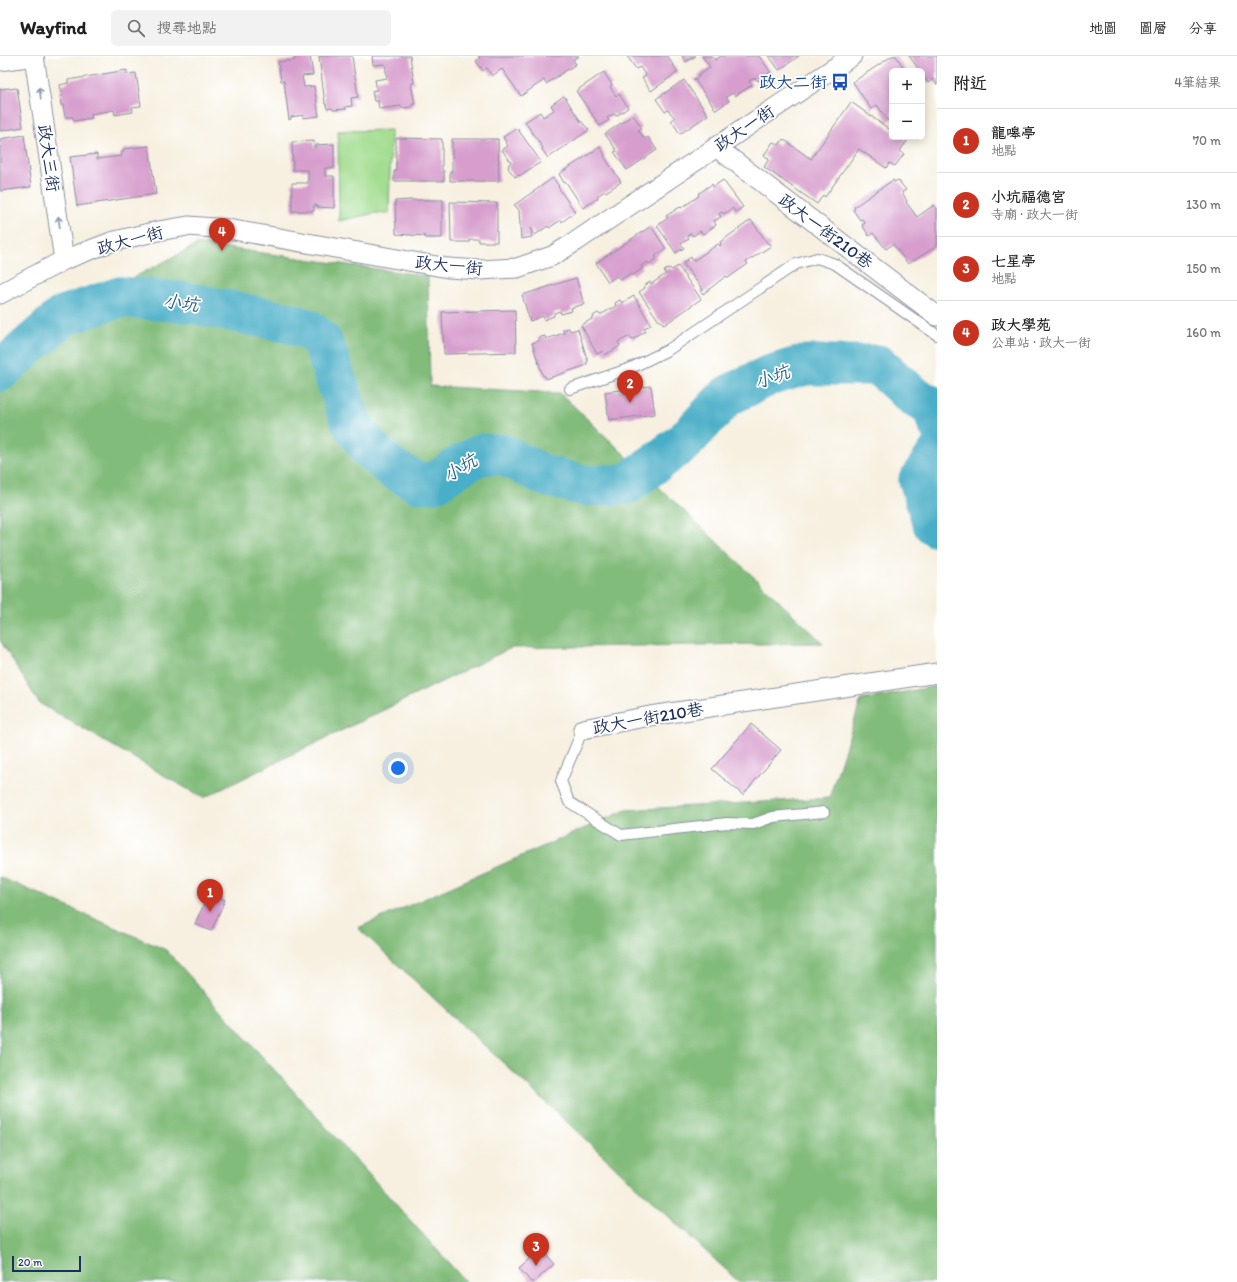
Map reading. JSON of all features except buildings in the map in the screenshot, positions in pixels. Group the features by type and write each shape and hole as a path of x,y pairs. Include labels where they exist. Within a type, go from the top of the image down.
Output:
{"street":[{"name":"政大三街","path":"0,62 34,56 64,260"},
{"name":"政大一街","path":"0,294 64,260 111,242 158,231 188,226 228,229 441,267 480,270 518,268 552,256 852,56"},
{"name":"政大一街210巷","path":"716,147 937,316"},
{"name":"政大一街210巷","path":"583,729 650,716 937,673"}],"lane":[{"path":"570,389 631,368 668,350 796,264 816,258 835,264 937,335"},
{"name":"政大一街210巷","path":"583,729 561,781 569,802 621,835 727,823 752,824 773,817 824,812"}],"green space":[{"path":"391,130 389,213 375,213 339,221 338,131"},
{"path":"198,244 428,276 430,386 560,393 823,643 511,648 203,798 39,703 0,640 0,347"},
{"path":"937,686 937,1282 739,1282 358,928 626,810 829,798 861,700"},
{"path":"0,877 166,950 466,1282 0,1282"}],"waterway":[{"name":"小坑","path":"0,371 63,316 120,297 191,303 289,323 308,329 322,341 351,422 369,448 393,469 419,483 436,482 456,468 481,454 504,455 546,476 586,486 627,484 684,442 727,396 768,376 805,365 878,365 912,395 933,407 937,422"},
{"name":"小坑","path":"937,454 919,480 933,524 937,527"}],"place":[{"name":"政大二街","path":"840,82"},
{"name":"政大學苑","path":"222,251"},
{"name":"小坑福德宮","path":"630,403"},
{"name":"龍嗥亭","path":"210,912"},
{"name":"七星亭","path":"536,1266"}]}
